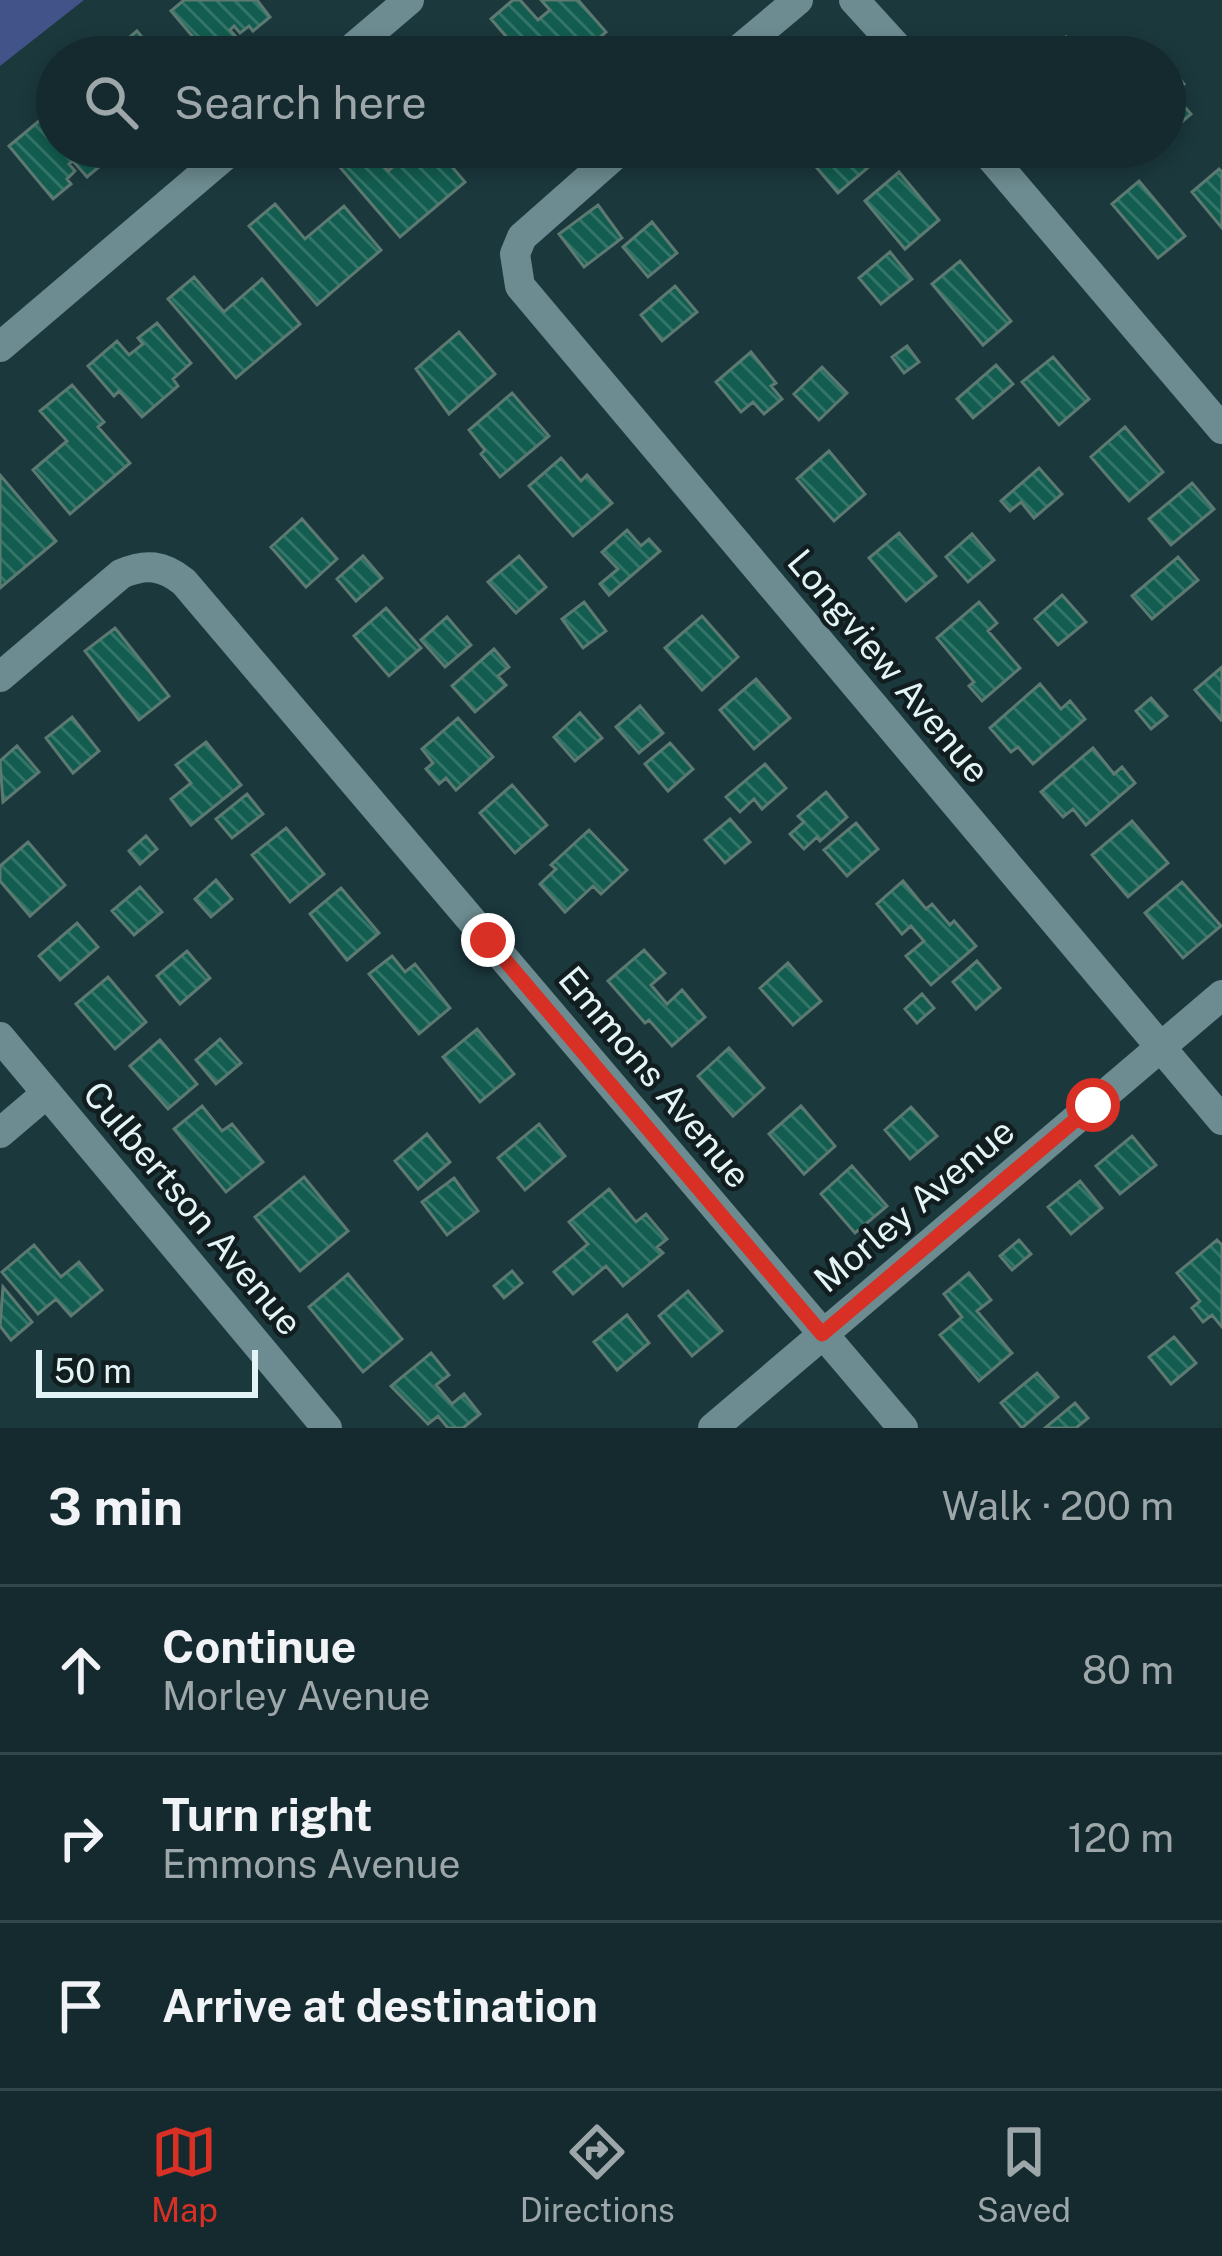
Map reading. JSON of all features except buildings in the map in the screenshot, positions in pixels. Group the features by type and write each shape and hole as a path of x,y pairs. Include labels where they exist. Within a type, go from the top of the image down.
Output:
{"street":[{"path":"366,36 409,0"},
{"path":"755,36 798,0"},
{"path":"854,0 887,36"},
{"path":"0,347 210,168"},
{"name":"Longview Avenue","path":"599,168 522,237 515,254 520,286 1222,1120"},
{"path":"1000,168 1222,428"},
{"name":"Emmons Avenue","path":"0,677 121,574 138,566 172,572 904,1428"},
{"name":"Morley Avenue","path":"712,1428 1222,995"},
{"name":"Culbertson Avenue","path":"0,1037 327,1428"},
{"path":"0,1133 47,1094"}],"water":[{"path":"0,0 84,0 36,36 0,66"}],"route":[{"path":"488,940 822,1334 1093,1105"}]}
